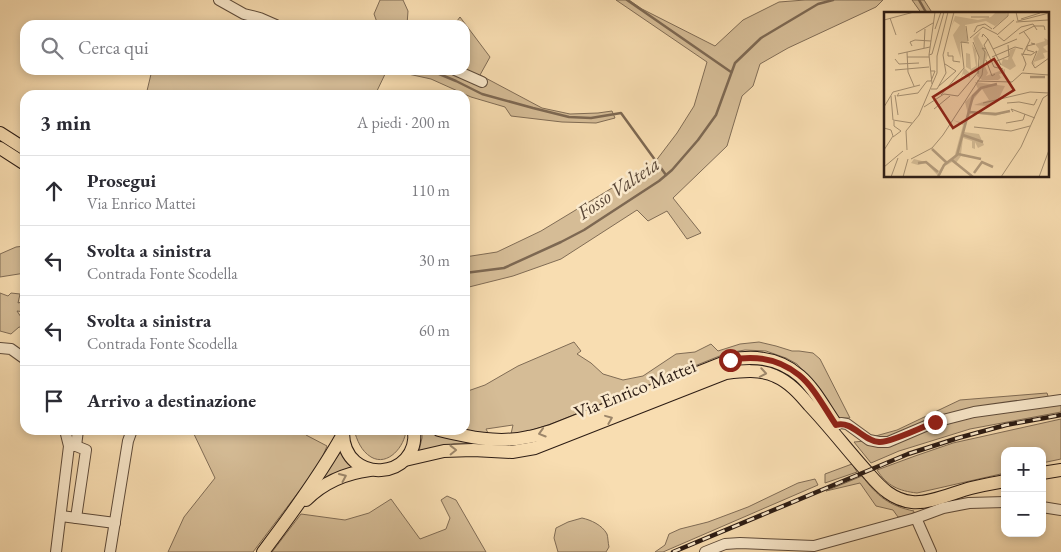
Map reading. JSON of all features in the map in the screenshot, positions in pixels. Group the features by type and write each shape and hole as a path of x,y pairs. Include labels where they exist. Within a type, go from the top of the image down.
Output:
{"main road":[{"path":"0,133 20,146"},
{"path":"0,148 20,161"},
{"name":"Via Enrico Mattei","path":"462,435 489,440 527,438 550,431 730,360 751,357 777,362 799,375 810,387 871,471 882,483 893,490 906,495 929,495 1001,477"},
{"name":"Via Enrico Mattei","path":"292,514 312,495 329,483 349,474 370,470 386,470 399,465 405,460 444,451 512,452 535,448 726,373 748,371 768,373 794,388 824,420 878,485 885,492 896,498 922,502 1001,482"},
{"path":"262,552 292,514 327,464 342,435"},
{"path":"343,435 344,446 350,456 360,466 370,470"},
{"path":"405,460 413,447 414,435"},
{"path":"467,435 471,437"},
{"path":"1046,467 1061,465"},
{"path":"1046,472 1061,470"}],"street":[{"path":"219,0 244,14 265,20"},
{"path":"467,75 482,82"},
{"path":"0,348 11,349 20,355"},
{"path":"836,425 841,423 847,424 868,440 888,442 935,422 974,412 1061,400"},
{"path":"67,435 72,446"},
{"path":"56,552 72,446 76,435"},
{"path":"110,552 130,435"},
{"path":"72,446 86,450 76,518"},
{"path":"705,552 725,544 740,543 814,546 916,518 943,508 969,503 1001,502"},
{"path":"1046,508 1061,510"},
{"path":"61,516 115,523"},
{"path":"916,518 931,552"}],"shaded area":[{"path":"380,0 403,0 408,11 407,20 376,20 374,14"},
{"path":"616,0 629,0 642,9 715,46 743,20 779,2 883,0 876,7 788,48 760,64 753,86 742,96 727,146 673,198 701,233 687,239 667,211 648,221 637,210 561,259 513,276 470,287 470,256 497,252 541,231 655,162 694,106 707,62"},
{"path":"912,0 924,0 932,12 921,12"},
{"path":"470,30 490,57 480,75 542,108 570,114 612,111 615,118 596,123 562,122 511,116 505,107 470,97 470,90 455,90 431,79 413,75 470,75"},
{"path":"151,75 385,75 377,90 147,90"},
{"path":"20,247 20,274 0,277 0,254"},
{"path":"0,293 8,296 11,293 20,294 18,303 20,302 20,311 17,311 20,316 20,327 11,334 0,331"},
{"path":"574,342 581,351 577,354 603,374 623,380 643,376 676,354 695,352 711,344 718,351 740,344 759,342 792,351 813,353 820,359 850,418 837,418 815,384 797,364 766,351 745,350 727,353 560,421 531,430 511,434 513,425 486,429 489,435 470,431 470,390 485,385 518,366"},
{"path":"1047,393 1049,399 967,411 892,438 872,437 897,430 960,400"},
{"path":"1061,402 1061,412 970,429 899,451 871,463 854,442 865,441 870,443 975,415"},
{"path":"1061,419 1061,459 1046,462 1046,447 1001,447 1001,474 917,493 894,487 877,470 953,443"},
{"path":"194,435 306,435 327,446 319,465 253,552 168,552 184,517 215,478"},
{"path":"356,435 405,435 399,448 389,457 383,459 371,457 365,452"},
{"path":"422,435 443,435 477,443 477,445 454,444 419,451"},
{"path":"341,451 354,468 318,485"},
{"path":"852,464 857,472 825,483 825,474"},
{"path":"862,476 878,495 897,506 914,511 912,515 898,517 893,510 876,506 860,483 826,491"},
{"path":"815,479 818,485 663,552 655,552 665,545 669,534 748,507 798,483"},
{"path":"447,496 456,500 486,552 272,552 301,514 345,520 369,513 391,499 420,539 446,529 450,518 441,500"},
{"path":"582,518 596,523 605,531 609,547 606,552 558,552 554,538 556,528"}],"waterway":[{"path":"627,0 731,72"},
{"name":"Fosso Valteia","path":"470,272 504,268 561,242 584,230 659,181 672,170 698,140 716,115 735,63 761,38 818,4 833,0"},
{"path":"919,0 926,12"},
{"path":"442,75 482,94 569,117 591,118 621,113 666,175"}],"railway":[{"path":"673,552 908,454 1006,425 1061,415"}],"route":[{"path":"730,360 751,357 761,358 784,366 799,375 810,387 836,425 841,423 847,424 868,440 888,442 935,422"}]}
